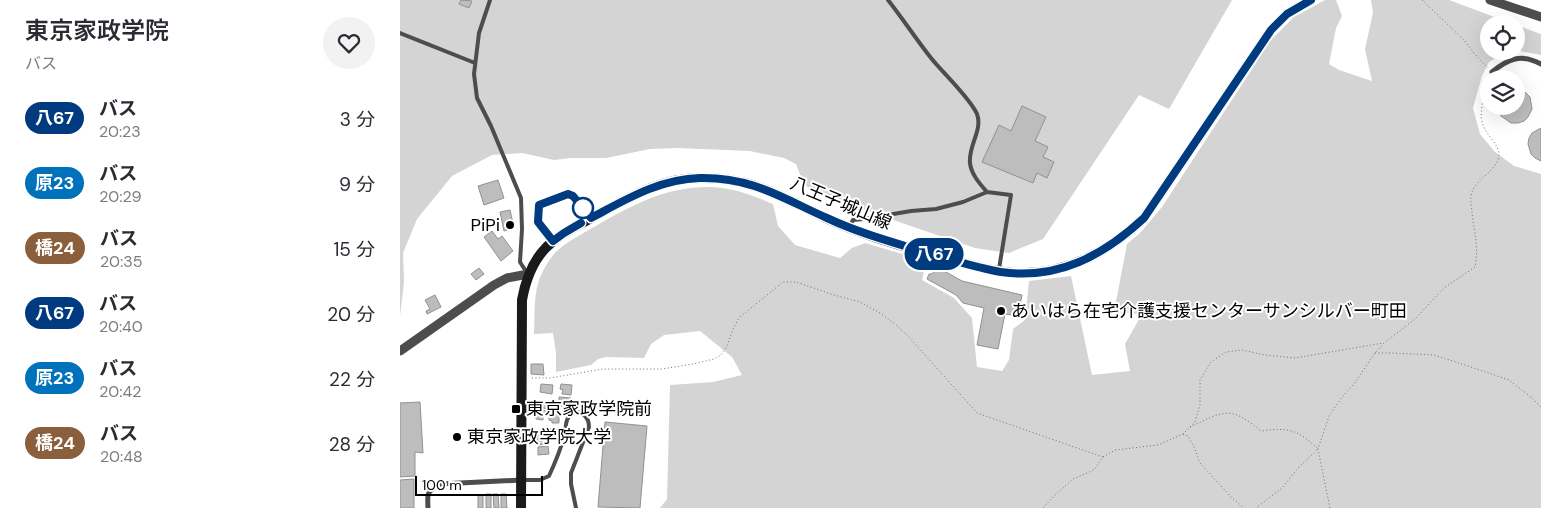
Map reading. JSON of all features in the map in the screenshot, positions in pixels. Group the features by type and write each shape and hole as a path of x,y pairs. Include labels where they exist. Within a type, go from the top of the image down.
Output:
{"main road":[{"name":"八王子城山線","path":"521,508 521,312 528,274 540,255 553,241 564,233 638,193 654,187 684,180 716,178 756,185 849,228 976,267 1026,273 1047,271 1067,266 1108,248 1144,218 1255,51 1271,30 1287,14 1310,0"}],"street":[{"path":"1490,0 1541,17"},
{"path":"1494,70 1502,63 1513,59 1522,58 1541,64"},
{"path":"400,351 494,285 507,278 528,274"},
{"path":"428,508 427,494 440,484 522,480"}],"lane":[{"path":"490,0 479,33 475,63 474,74 477,98 491,126 521,198 520,262 528,274"},
{"path":"888,0 930,57 977,114 979,125 970,162 975,176 987,192"},
{"path":"400,33 475,63"},
{"path":"849,228 853,220 936,209 962,202 987,192 1011,195 998,271"},
{"path":"553,241 538,222 539,205 568,194 573,196 591,218"},
{"path":"522,480 540,480 549,476 565,432 567,421 572,414 581,412 589,421 589,427 570,473 576,508"}],"path":[{"path":"1422,0 1464,40 1490,70"},
{"path":"1330,508 1318,450 1329,416 1384,343 1415,319 1444,288 1475,266 1477,255 1471,196 1478,183 1492,168 1499,156 1497,147 1483,125 1480,115"},
{"path":"522,378 550,378 604,369 662,369 714,359 721,355 728,346 733,329 739,318 783,282 796,282 834,296 860,302 880,313 908,336 977,413 1103,457"},
{"path":"1043,508 1072,479 1094,470 1103,457 1115,450 1158,446 1183,434 1195,422 1200,404 1200,380 1211,362 1226,352 1242,350 1295,358 1384,343"},
{"path":"1375,354 1434,355 1509,380 1541,407"},
{"path":"1189,428 1228,412 1248,420 1261,431 1290,429 1307,438 1318,450"},
{"path":"1183,434 1188,436 1200,463 1244,508"},
{"path":"1256,508 1282,488 1299,467 1318,450"}],"shaded area":[{"path":"400,0 1232,0 1169,109 1139,95 1043,239 1009,253 975,248 832,199 804,185 796,164 784,158 750,151 678,148 650,149 606,158 554,160 522,153 492,155 452,176 417,219 403,253 404,282 400,316"},
{"path":"1325,0 1336,0 1342,16 1336,28 1329,64 1339,70 1372,81 1365,49 1373,13 1371,0 1449,0 1489,15 1480,15 1480,60 1492,60 1489,62 1485,70 1480,70 1480,83 1473,108 1480,134 1495,152 1514,166 1541,174 1541,508 660,508 667,499 670,385 713,382 742,375 732,357 700,331 664,335 651,344 644,358 606,357 598,359 591,365 556,372 553,333 534,334 538,282 548,262 563,246 577,236 630,207 659,195 690,188 716,187 741,192 773,204 778,226 795,245 840,258 852,248 865,243 926,261 922,280 954,298 972,318 977,367 1002,371 1009,360 1013,329 1025,320 1029,281 1071,276 1092,375 1130,371 1125,344 1142,314 1114,312 1127,244 1140,233 1162,207 1271,40 1294,17"},
{"path":"1525,28 1541,34 1541,55 1525,52"}],"building":[{"path":"461,0 472,1 469,8 459,4"},
{"path":"1525,93 1530,97 1532,109 1524,121 1511,123 1501,116 1525,115"},
{"path":"1022,106 1046,117 1035,141 1048,147 1043,157 1054,162 1047,178 1037,173 1033,183 982,162 999,125 1011,131"},
{"path":"1541,128 1541,161 1531,154 1528,144 1532,133"},
{"path":"498,180 504,198 484,205 478,186"},
{"path":"510,210 514,228 504,231 500,212"},
{"path":"492,231 498,239 502,236 513,251 501,261 484,237"},
{"name":"あいはら在宅介護支援センターサンシルバー町田","path":"937,267 962,281 1022,295 1018,316 1005,314 998,349 977,345 984,308 963,303 956,295 927,279 929,274 932,274"},
{"path":"479,268 484,274 476,280 471,274"},
{"path":"435,295 441,307 427,314 426,311 430,309 425,300"},
{"path":"531,364 543,364 544,375 531,374"},
{"path":"541,384 553,385 552,394 540,392"},
{"path":"561,384 572,385 571,395 562,394"},
{"path":"559,397 571,398 571,406 559,406"},
{"path":"539,401 553,401 553,409 539,408"},
{"path":"420,402 423,453 415,452 415,476 400,477 400,403"},
{"path":"536,410 548,411 548,416 543,416 543,420 536,419"},
{"path":"552,410 559,411 559,423 552,423 549,420 549,414 552,414"},
{"path":"605,422 647,426 640,508 598,507"},
{"path":"548,428 560,430 558,440 550,439 551,431 548,431"},
{"path":"543,430 543,434 546,433 547,444 538,445 537,431"},
{"path":"548,446 549,454 538,455 538,447"},
{"path":"414,479 414,508 400,508 400,480"},
{"path":"486,494 491,494 491,508 486,508"},
{"path":"493,494 498,494 499,508 494,508"},
{"path":"501,494 506,494 507,508 501,508"},
{"path":"478,495 483,495 483,508 478,508"}],"bus line":[{"name":"八67","path":"581,223 553,241 538,222 539,205 568,194 573,196 591,218 638,193 654,187 670,182 698,178 716,178 756,185 849,228 976,267 1026,273 1047,271 1078,263 1108,248 1144,218 1260,44 1287,14 1311,0"}],"place":[{"name":"PiPi","path":"510,225"},
{"name":"あいはら在宅介護支援センターサンシルバー町田","path":"1001,311"},
{"name":"東京家政学院前","path":"516,409"},
{"name":"東京家政学院大学","path":"457,437"}]}
